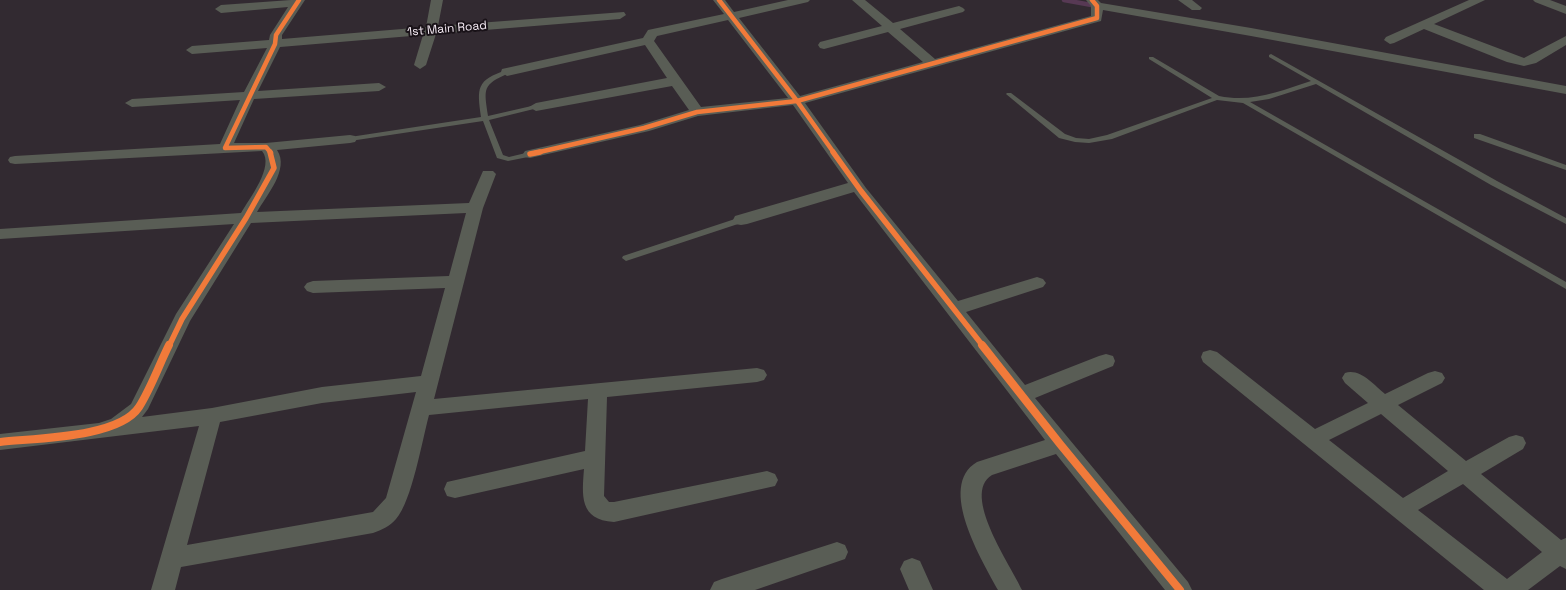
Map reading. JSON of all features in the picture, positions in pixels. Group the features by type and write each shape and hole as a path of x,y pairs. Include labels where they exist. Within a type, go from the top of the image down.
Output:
{"street":[{"path":"420,65 431,30 437,0"},
{"path":"719,0 797,101 856,186 1060,444 1180,590"},
{"path":"648,41 652,33 804,0"},
{"path":"858,0 932,62"},
{"path":"1184,0 1196,8"},
{"path":"1390,40 1479,0"},
{"path":"1539,0 1566,10"},
{"path":"221,9 298,2"},
{"path":"225,148 275,44 276,35 298,2"},
{"path":"530,154 644,128 697,112 797,101 932,62 1097,18 1095,3 1566,90"},
{"path":"824,45 959,10"},
{"name":"1st Main Road","path":"192,50 620,15"},
{"path":"1425,25 1511,59 1524,62 1566,40"},
{"path":"507,72 648,41"},
{"path":"648,41 697,112"},
{"path":"536,107 675,81"},
{"path":"132,103 379,87"},
{"path":"15,160 266,147 350,139"},
{"path":"99,431 118,425 138,409 182,319 246,218 274,168 272,154 266,147"},
{"path":"172,558 373,523 390,512 396,500 429,383 475,208 488,174"},
{"path":"741,220 856,186"},
{"path":"0,234 246,218 475,208"},
{"path":"313,287 455,282"},
{"path":"954,310 1037,283"},
{"path":"1210,357 1509,588 1564,553 1463,472 1352,378"},
{"path":"1021,395 1106,362"},
{"path":"421,408 757,375"},
{"path":"1323,434 1434,378"},
{"path":"0,442 212,416 322,395 429,383"},
{"path":"598,390 593,498 599,508 606,512 614,512 767,480"},
{"path":"163,590 212,416"},
{"path":"1411,503 1516,443"},
{"path":"1010,590 976,524 971,500 972,483 981,470 1060,444"},
{"path":"455,489 595,458"},
{"path":"722,590 838,552"},
{"path":"912,569 921,590"}],"lane":[{"path":"1271,56 1566,221"},
{"path":"1151,58 1217,98 1229,102 1246,103 1316,82"},
{"path":"507,72 493,76 481,88 485,119 500,156 508,159 530,154"},
{"path":"1009,94 1062,136 1074,140 1089,141 1108,137 1217,98"},
{"path":"1246,103 1566,286"},
{"path":"350,139 485,119 536,107"},
{"path":"1477,136 1566,168"},
{"path":"626,258 741,220"}],"waterway":[{"path":"1064,0 1097,6"}],"cycle path":[{"path":"0,442 99,431 118,425 138,409 182,319 246,218 274,168 272,154 266,147 225,148 275,44 276,35 299,0"},
{"path":"719,0 797,101 861,191 1060,444 1180,590"},
{"path":"530,154 644,128 697,112 797,101 1097,18 1097,6 1092,0"}]}
